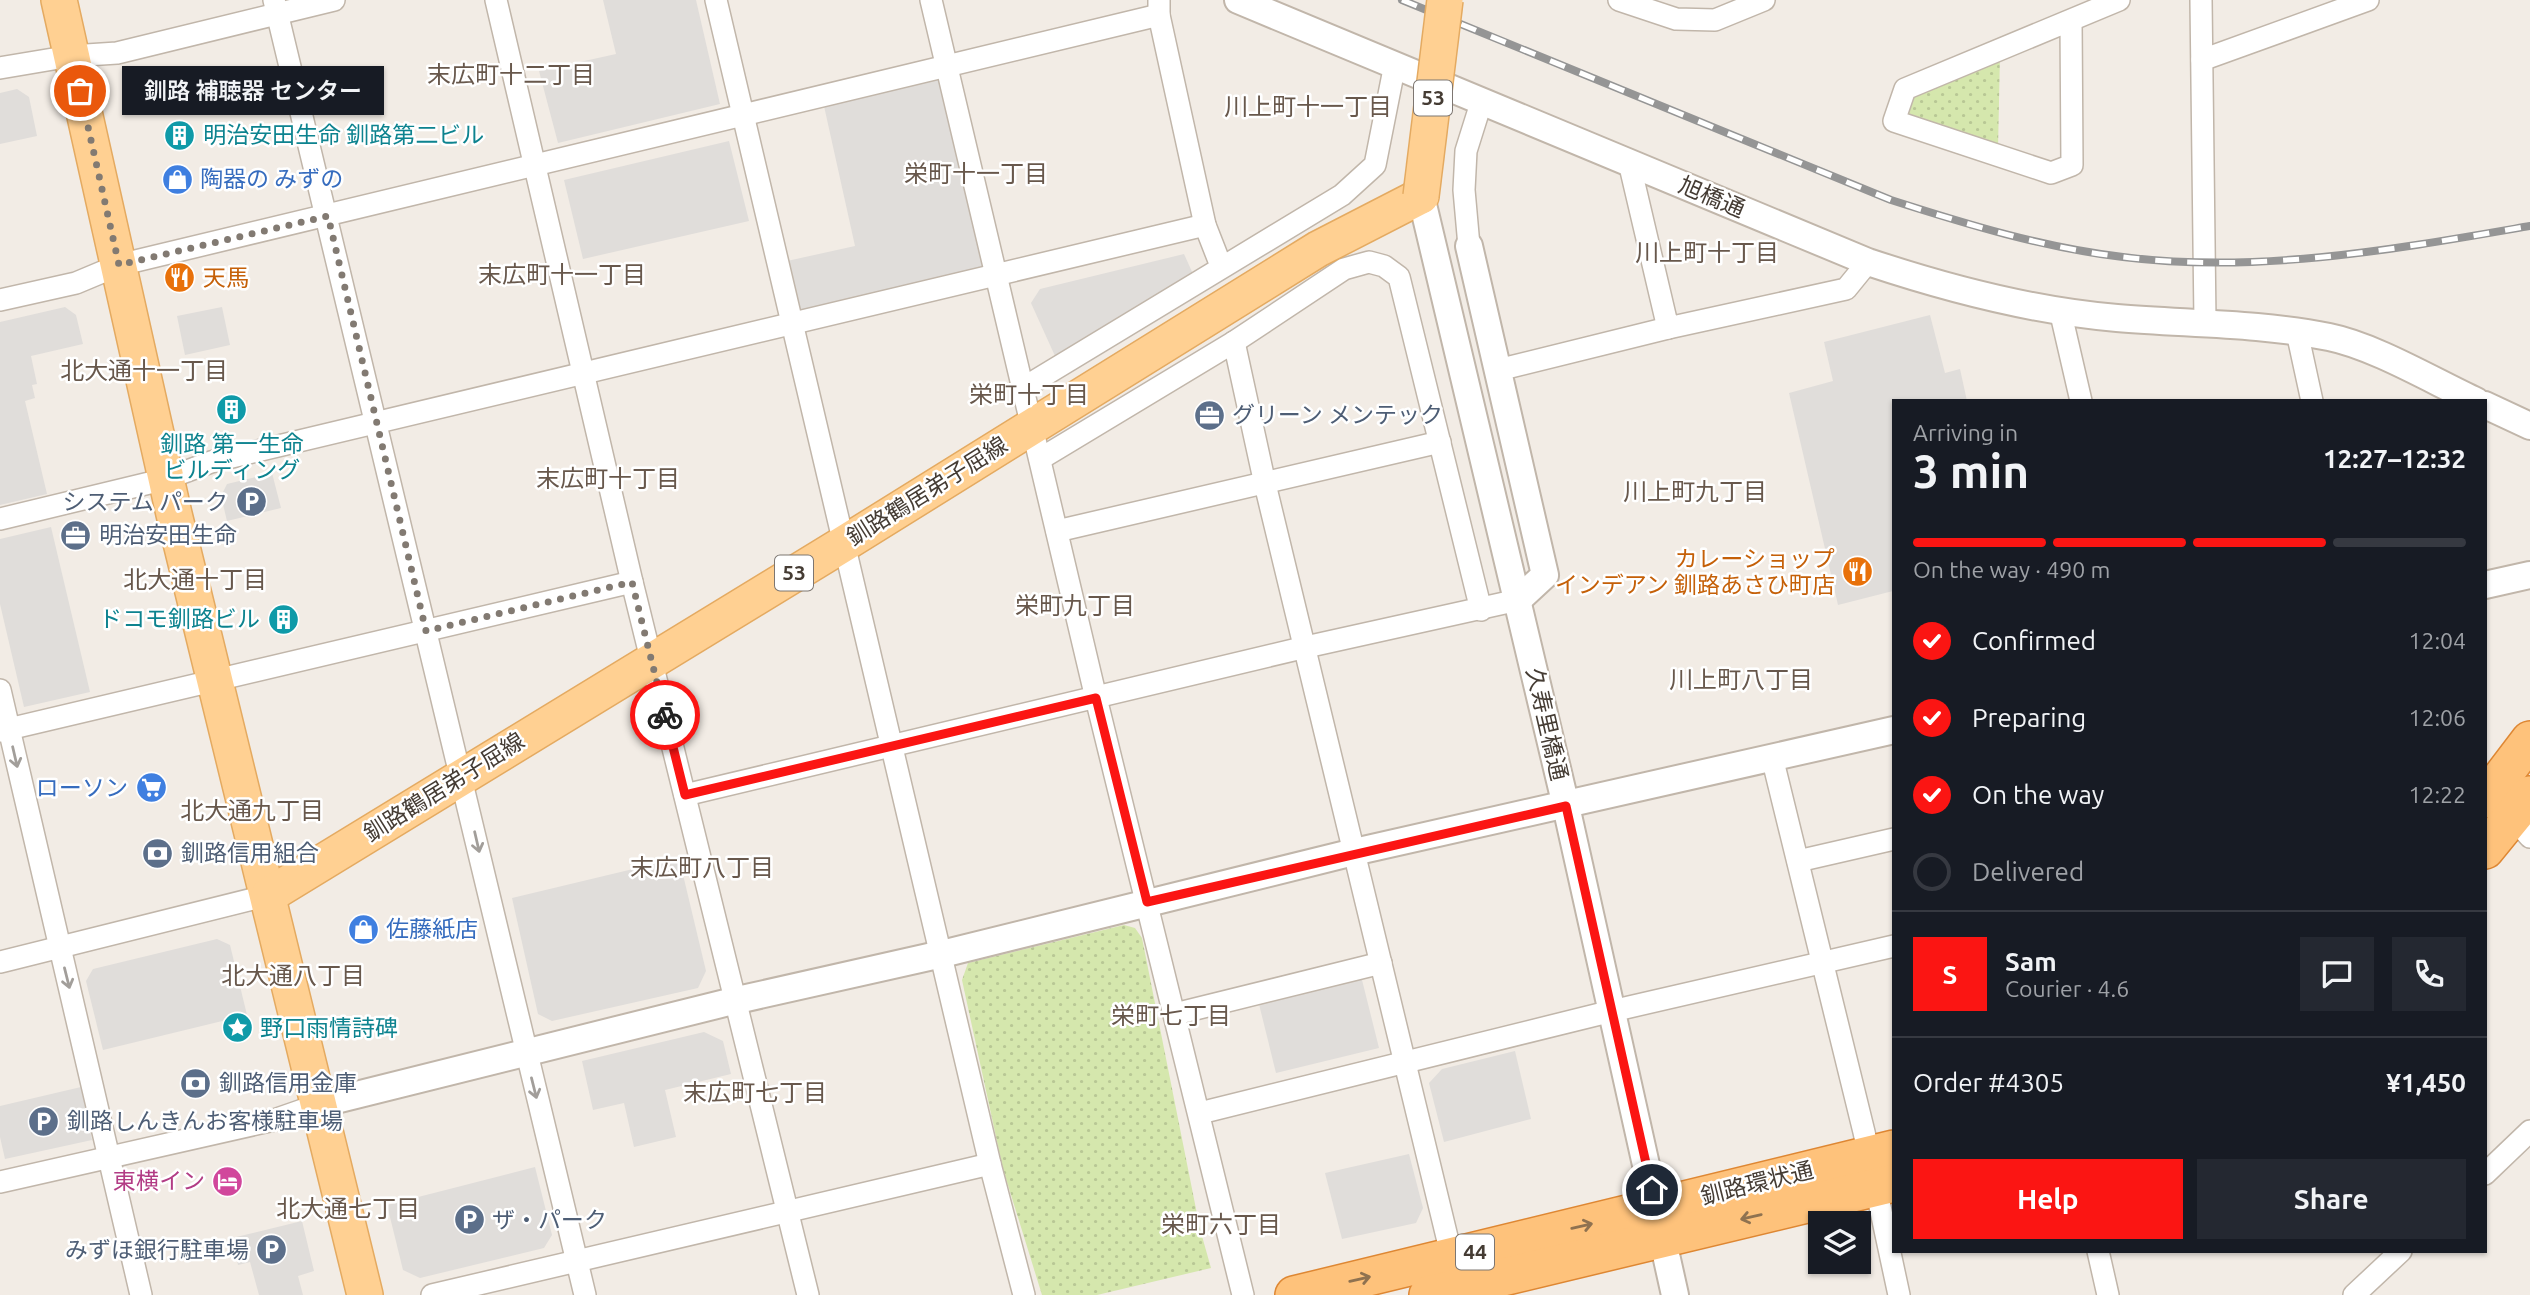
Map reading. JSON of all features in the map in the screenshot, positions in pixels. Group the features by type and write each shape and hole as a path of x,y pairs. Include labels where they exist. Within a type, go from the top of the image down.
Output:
{"highway":[{"path":"2487,847 2510,808 2530,740"},
{"name":"釧路環状通","path":"1294,1295 1450,1284 1659,1223 1883,1168"}],"main road":[{"path":"59,0 166,479 365,1295"},
{"name":"53","path":"1421,196 1445,0"},
{"name":"釧路鶴居弟子屈線","path":"269,895 651,659 845,543 1318,249 1421,196"}],"street":[{"path":"0,68 71,56 117,53 275,7 334,0"},
{"path":"496,0 632,582 733,1001 808,1295"},
{"path":"716,0 990,1164 1024,1295"},
{"path":"930,0 995,276 1025,387 1096,698 1243,1295"},
{"name":"旭橋通","path":"1238,0 1868,262 1930,283 2060,310 2116,318 2205,323 2332,337 2370,351 2472,399"},
{"path":"1619,0 1676,19 1715,20 1764,0"},
{"path":"2071,20 2072,164 2051,173 1894,121 1905,89 2119,0"},
{"path":"2201,0 2205,323"},
{"path":"2202,60 2368,0"},
{"path":"275,7 328,216 375,424 585,1295"},
{"path":"0,300 76,283 119,265 948,68 1159,8 1205,225 1221,266"},
{"path":"1025,387 1342,195 1375,165 1395,64"},
{"path":"685,795 1518,600 1545,575 1469,246 1464,190 1466,151 1482,100"},
{"path":"1629,162 1668,328"},
{"name":"久寿里橋通","path":"1421,196 1566,806 1675,1295"},
{"path":"0,519 166,479 211,462 1205,225"},
{"path":"1040,459 1234,342 1343,269 1369,262 1384,266 1399,277 1481,610"},
{"path":"1498,370 1668,328 1846,289 1868,262"},
{"path":"2060,310 2081,399"},
{"path":"2297,332 2312,399"},
{"path":"1234,342 1265,484 1405,1063 1450,1284"},
{"path":"2487,406 2530,426"},
{"path":"1057,531 1440,442"},
{"path":"2487,585 2530,575"},
{"path":"4,730 632,582"},
{"path":"0,690 4,730 111,1157 141,1295"},
{"path":"0,1182 274,1120 320,1104 525,1052 942,954 1354,852 1892,730"},
{"path":"1772,757 1823,963 1883,1168 1892,1239"},
{"path":"1798,861 1892,839"},
{"path":"0,962 269,895"},
{"path":"1200,1113 1612,1011 1892,946"},
{"path":"1175,1014 1381,962"},
{"path":"2487,1172 2530,1131"},
{"path":"432,1295 990,1164"},
{"path":"1894,1253 1899,1295"},
{"path":"2098,1253 2108,1295"},
{"path":"2373,1253 2378,1273"},
{"path":"2354,1295 2399,1253"}],"green space":[{"path":"2000,55 1998,149 1901,117 1910,93"},
{"path":"1124,925 1135,928 1142,938 1200,1229 1211,1268 1097,1295 1042,1295 1003,1169 962,980 968,963"}],"shaded area":[{"path":"603,0 696,0 720,104 558,143 539,71 616,54"},
{"path":"948,68 995,276 792,324 778,263 855,246 822,97"},
{"path":"17,89 29,97 37,136 0,144 0,93"},
{"path":"729,141 749,221 583,259 564,180"},
{"path":"1184,254 1193,274 1055,356 1031,303 1040,289"},
{"path":"65,307 76,315 83,344 31,356 37,384 32,385 35,398 25,401 47,494 0,505 0,322"},
{"path":"222,307 230,345 185,355 177,316"},
{"path":"1930,315 1945,373 1960,369 1967,399 1892,399 1892,591 1838,605 1789,393 1833,381 1824,342"},
{"name":"システム パーク","path":"272,473 281,508 227,521 221,496 227,484"},
{"path":"51,527 90,692 24,707 0,604 0,539"},
{"path":"679,858 706,971 698,988 552,1021 538,1014 512,898"},
{"path":"217,939 230,945 247,1015 103,1050 86,981 93,969"},
{"path":"1361,976 1379,1048 1276,1073 1258,1000"},
{"path":"704,1032 723,1041 731,1074 665,1090 676,1137 634,1147 624,1103 593,1110 582,1061"},
{"path":"1515,1051 1531,1119 1444,1142 1429,1083 1442,1069"},
{"name":"釧路しんきんお客様駐車場","path":"81,1087 92,1140 5,1159 0,1137 0,1106"},
{"path":"1409,1154 1423,1208 1416,1223 1342,1239 1325,1173"},
{"name":"ザ・パーク","path":"535,1167 552,1235 544,1248 420,1278 403,1270 387,1205"},
{"name":"みずほ銀行駐車場","path":"302,1221 314,1271 298,1276 303,1295 259,1295 250,1262 238,1265 232,1238"}],"railway":[{"path":"1402,0 1891,200 2064,248 2174,261 2277,261 2429,243 2530,226"}],"way so far":[{"path":"80,91 119,265 328,216 426,631 632,582 665,715"}],"place":[{"name":"釧路 補聴器 センター","path":"80,91"},
{"name":"明治安田生命 釧路第二ビル","path":"180,135"},
{"name":"陶器の みずの","path":"177,179"},
{"name":"天馬","path":"180,278"},
{"name":"釧路 第一生命 ビルディング","path":"232,410"},
{"name":"グリーン メンテック","path":"1209,415"},
{"name":"システム パーク","path":"251,502"},
{"name":"明治安田生命","path":"76,535"},
{"name":"カレーショップ インデアン 釧路あさひ町店","path":"1858,572"},
{"name":"ドコモ釧路ビル","path":"283,619"},
{"name":"ローソン","path":"151,788"},
{"name":"釧路信用組合","path":"158,853"},
{"name":"佐藤紙店","path":"363,929"},
{"name":"野口雨情詩碑","path":"237,1028"},
{"name":"釧路信用金庫","path":"196,1083"},
{"name":"釧路しんきんお客様駐車場","path":"44,1121"},
{"name":"東横イン","path":"228,1181"},
{"name":"ザ・パーク","path":"469,1220"},
{"name":"みずほ銀行駐車場","path":"272,1250"}],"district":[{"name":"末広町十二丁目","path":"511,75"},
{"name":"川上町十一丁目","path":"1308,107"},
{"name":"栄町十一丁目","path":"976,174"},
{"name":"川上町十丁目","path":"1707,253"},
{"name":"末広町十一丁目","path":"562,275"},
{"name":"北大通十一丁目","path":"144,371"},
{"name":"栄町十丁目","path":"1029,395"},
{"name":"末広町十丁目","path":"608,479"},
{"name":"川上町九丁目","path":"1695,492"},
{"name":"北大通十丁目","path":"195,580"},
{"name":"栄町九丁目","path":"1075,606"},
{"name":"川上町八丁目","path":"1741,680"},
{"name":"北大通九丁目","path":"252,811"},
{"name":"末広町八丁目","path":"702,868"},
{"name":"北大通八丁目","path":"293,976"},
{"name":"栄町七丁目","path":"1171,1016"},
{"name":"末広町七丁目","path":"755,1093"},
{"name":"北大通七丁目","path":"348,1209"},
{"name":"栄町六丁目","path":"1221,1225"}],"route":[{"path":"665,715 685,795 1096,698 1147,902 1354,852 1566,806 1652,1190"}]}
